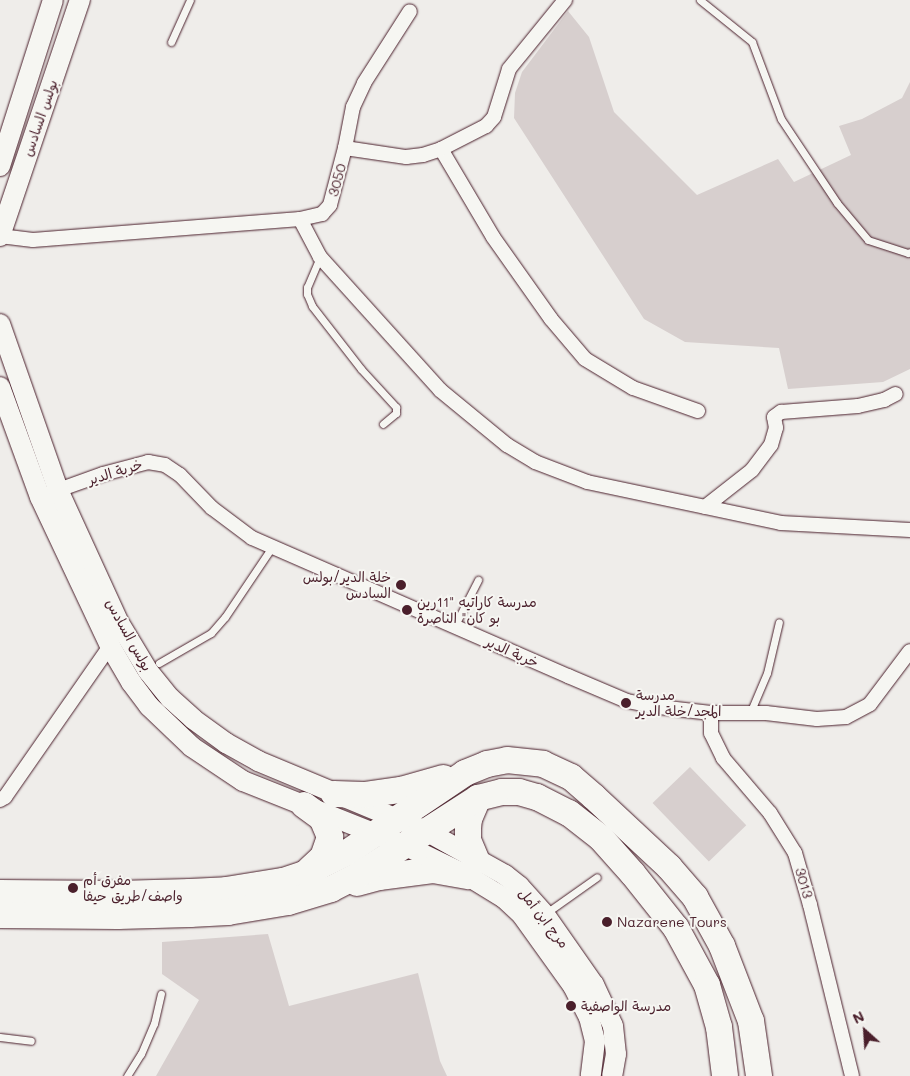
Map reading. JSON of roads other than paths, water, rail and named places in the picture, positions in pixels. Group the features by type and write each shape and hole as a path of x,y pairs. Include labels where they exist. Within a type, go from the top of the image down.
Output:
{"highway":[{"path":"334,794 364,795 401,790 466,773 487,764 507,760 543,764 571,777 669,867 695,898 722,946 750,1021 758,1076"},
{"path":"0,915 118,916 228,912 288,902 302,886 331,862 377,834 466,773"},
{"path":"302,886 331,889 360,874 478,798 502,792 519,792 537,797 569,813 601,838 633,874 676,928 707,984 719,1027 726,1076"},
{"path":"0,893 118,894 302,886 379,878 409,872 472,867 468,828 469,819 478,798"},
{"path":"302,886 311,870 323,857 330,837 322,818 304,805"}],"street":[{"name":"بولس السادس","path":"0,166 52,0"},
{"name":"بولس السادس","path":"0,236 80,0"},
{"name":"3050","path":"0,236 33,240 300,219 322,214 328,210 345,148 406,157 423,155 441,149 486,126 494,117 509,69 565,0"},
{"path":"345,148 353,107 364,83 410,11"},
{"path":"441,149 493,237 551,319 585,359 633,388 698,411"},
{"path":"300,219 320,257 440,390 507,445 535,462 587,482 781,523 910,530"},
{"name":"بولس السادس","path":"0,324 49,494 119,623 148,671 170,698 193,720 226,743 258,761 334,794 399,818"},
{"name":"بولس السادس","path":"0,387 49,494 110,646 131,682 149,706 192,747 243,781 377,834"},
{"path":"706,508 752,470 771,445 776,428 774,417 781,412 858,406 884,400 896,394"},
{"name":"خربة الدير","path":"49,494 103,474 148,462 165,465 180,475 212,508 252,538 627,701 659,707 711,713 750,713 816,719 846,717 870,704 910,651"},
{"path":"0,800 5,797 110,646"},
{"name":"3013","path":"711,713 712,734 723,758 770,813 795,852 852,1076"},
{"name":"مرج ابن أمل","path":"399,818 426,831 472,867 522,915 574,986 589,1017 595,1040 591,1076"},
{"name":"مرج ابن أمل","path":"377,834 404,845 472,867 519,886 544,915 594,985 613,1026 616,1054 612,1076"}],"lane":[{"path":"171,42 190,0"},
{"path":"700,0 752,42 781,119 837,203 868,240 908,253 910,252"},
{"path":"320,257 307,287 306,294 312,306 361,369 396,406 396,413 383,424"},
{"path":"159,663 211,633 225,617 272,547"},
{"path":"454,627 478,580"},
{"path":"750,713 768,673 779,622"},
{"path":"544,915 597,877"},
{"path":"127,1076 141,1054 154,1024 161,994"},
{"path":"0,1037 32,1041"}],"place":[{"name":"خلة الدير/بولس السادس","path":"401,585"},
{"name":"مدرسة كاراتيه \"11رين بو كان\" الناصرة","path":"407,610"},
{"name":"مدرسة المجد/خلة الدير","path":"626,703"},
{"name":"مفرق أم واصف/طريق حيفا","path":"73,888"},
{"name":"Nazarene Tours","path":"607,922"},
{"name":"مدرسة الواصفية","path":"571,1006"}]}
